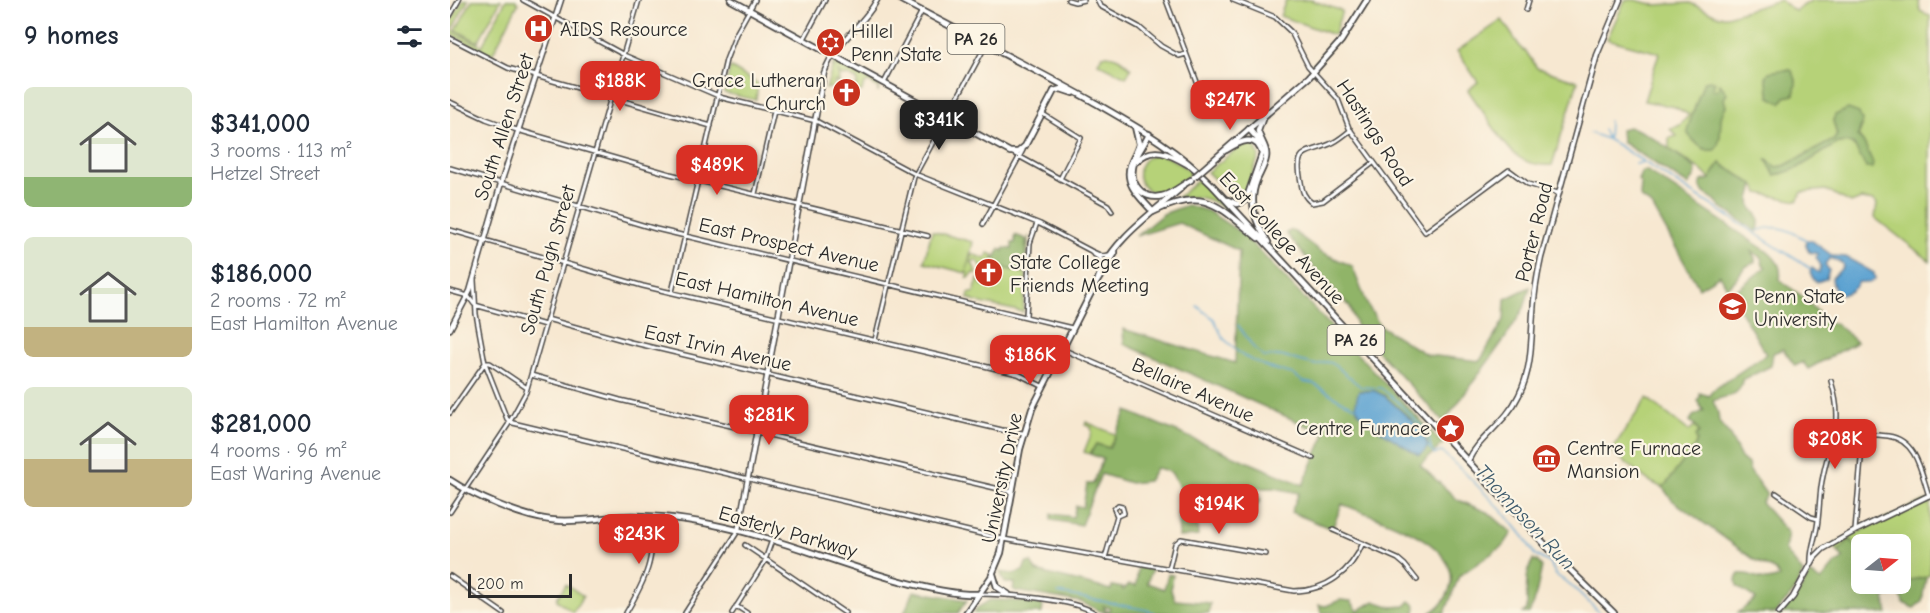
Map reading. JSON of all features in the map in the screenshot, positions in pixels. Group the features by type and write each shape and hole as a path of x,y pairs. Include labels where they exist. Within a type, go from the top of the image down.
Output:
{"main road":[{"path":"730,0 1008,151 1018,152 1025,146 1054,91 1050,78"},
{"name":"East College Avenue","path":"901,0 1050,78 1133,124 1174,150 1224,198 1552,552 1614,613"},
{"name":"University Drive","path":"1096,284 1105,264 1127,235 1313,72 1341,41 1367,0"},
{"name":"East College Avenue","path":"1054,91 1059,89 1078,94"},
{"path":"1263,117 1258,131 1266,157 1254,190 1252,203 1259,228 1276,254"},
{"path":"1133,124 1138,134 1139,144 1130,164 1130,180 1135,191 1153,212 1178,201 1192,199 1207,202 1222,210 1270,247"},
{"path":"1249,129 1264,145"},
{"path":"1149,134 1135,160 1133,178 1136,186 1143,193 1152,197 1166,195 1192,179"},
{"path":"1224,198 1237,204 1244,201 1262,157 1259,147 1250,140 1238,142 1226,150"},
{"path":"1133,169 1143,156 1157,151 1168,154 1196,169"},
{"name":"University Drive","path":"966,613 993,572 1004,539 1023,434 1042,386 1114,252"},
{"name":"Easterly Parkway","path":"450,480 465,490 549,520 627,516 698,522 772,540 898,580 942,590 979,594"},
{"path":"993,572 996,586 1008,594"}],"street":[{"path":"450,16 459,0"},
{"path":"523,0 624,55 718,96 816,121 915,174 1037,223 1090,251 1103,256 1114,252"},
{"name":"South Allen Street","path":"450,329 468,296 501,184 561,0"},
{"name":"South Pugh Street","path":"450,512 510,421 527,388 639,0"},
{"path":"672,292 728,54 755,0"},
{"path":"804,39 825,0"},
{"path":"685,613 738,531 824,73 839,44 867,16 877,0"},
{"path":"1068,0 1075,2 1084,0"},
{"path":"1097,0 1100,6 1144,30 1163,47 1179,56 1186,54"},
{"path":"1166,0 1208,111"},
{"name":"Hastings Road","path":"1233,0 1266,12 1291,32 1306,63 1338,97 1350,130 1425,232 1509,170 1528,184 1559,194"},
{"path":"1526,10 1529,0"},
{"name":"Porter Road","path":"1468,461 1473,450 1510,411 1526,378 1538,271 1597,55 1620,0"},
{"path":"884,83 922,11"},
{"path":"450,38 491,60 535,76 711,126"},
{"path":"875,340 915,174 986,45"},
{"path":"450,102 486,119 595,152 698,180 928,236"},
{"path":"755,194 774,111"},
{"path":"1042,113 1081,138 1060,178"},
{"path":"1350,130 1333,143 1302,154 1299,168 1305,197 1312,203 1323,201 1374,163"},
{"path":"982,224 1025,146"},
{"path":"1008,151 1108,205 1112,211"},
{"name":"East Prospect Avenue","path":"450,168 685,236 1072,328"},
{"path":"1026,316 1029,246 1037,223"},
{"name":"East Hamilton Avenue","path":"450,230 672,292 1020,374 1042,386"},
{"path":"1090,251 1105,264"},
{"path":"474,278 475,305 485,363 507,419 510,421 1004,539 1283,590 1306,590 1325,584 1342,574 1355,559 1363,543"},
{"path":"450,291 468,296 475,305 545,325"},
{"name":"East Irvin Avenue","path":"547,319 630,342 1023,434"},
{"name":"Bellaire Avenue","path":"1062,349 1312,458"},
{"path":"485,363 490,363 527,388"},
{"path":"450,413 485,363"},
{"path":"531,375 622,401 1012,492"},
{"path":"1812,565 1811,554 1824,471 1837,429 1836,397 1831,381"},
{"path":"1779,613 1823,549 1929,496 1916,457 1907,444 1893,437 1863,435 1855,531"},
{"path":"1776,493 1818,519"},
{"path":"1105,558 1117,516"},
{"path":"626,613 647,576 655,518"},
{"path":"1333,530 1398,559 1405,564 1417,580"},
{"path":"1168,569 1177,541 1183,539 1266,554"},
{"path":"732,613 766,559 772,540"},
{"path":"745,545 845,613"},
{"path":"450,576 503,613"},
{"path":"979,594 1008,594 1081,607 1095,613"},
{"path":"736,606 747,613"}],"green space":[{"path":"463,0 468,0 452,30 482,46 506,0 516,0 518,4 492,55 450,34 450,24"},
{"path":"472,0 501,0 478,42 456,30"},
{"path":"1286,0 1311,0 1342,11 1334,35 1280,16"},
{"path":"1625,0 1655,5 1690,3 1719,16 1727,16 1780,0 1795,11 1812,0 1919,0 1920,11 1930,16 1930,261 1875,218 1877,204 1874,201 1861,199 1851,203 1826,190 1802,192 1797,201 1759,193 1754,185 1720,163 1710,179 1700,169 1669,149 1669,138 1677,136 1670,129 1680,125 1689,115 1675,107 1644,101 1659,53 1607,39","holes":["1766,77 1796,80 1794,94 1770,97","1833,120 1862,127 1858,136 1865,145 1859,153 1850,144 1838,143 1775,176 1768,160 1776,167 1784,166 1834,140 1837,135"]},
{"path":"1502,20 1537,68 1578,81 1552,165 1531,163 1516,155 1504,142 1468,90 1478,82 1457,51"},
{"path":"1102,55 1118,58 1125,63 1131,69 1126,77 1098,63"},
{"path":"836,61 879,85 878,93 878,88 869,82 864,84 862,91 854,91 857,80 847,75 841,76 838,71 839,83 835,81 833,87 826,89 832,68 836,68 832,66"},
{"path":"730,67 758,84 756,100 724,93"},
{"path":"1791,70 1796,82 1794,95 1785,97 1781,103 1770,97 1766,77 1769,72"},
{"path":"1704,81 1715,82 1712,90 1718,90 1720,84 1727,93 1724,99 1726,106 1721,117 1720,139 1715,150 1703,148 1688,134 1688,127"},
{"path":"1848,109 1859,113 1862,121 1858,136 1873,163 1872,168 1866,168 1854,145 1847,142 1838,143 1798,168 1775,176 1766,159 1776,167 1784,166 1834,140 1837,135 1833,121 1835,115"},
{"path":"1628,127 1653,138 1694,167 1696,174 1688,185 1622,142 1621,129"},
{"path":"1247,143 1255,146 1259,156 1243,199 1237,201 1207,172"},
{"path":"1158,154 1170,158 1192,172 1175,187 1160,192 1149,191 1142,185 1139,176 1140,166 1146,158"},
{"path":"1720,163 1754,185 1750,199 1751,208 1758,219 1757,232 1721,207 1704,193 1700,186 1702,181 1710,179"},
{"path":"1642,171 1647,171 1768,252 1778,264 1780,280 1803,297 1829,323 1836,324 1857,342 1808,369 1803,362 1795,366 1783,349 1773,353 1771,366 1742,380 1736,393 1713,401 1719,422 1767,495 1761,503 1788,533 1785,550 1803,573 1793,593 1775,613 1738,613 1756,599 1737,586 1736,579 1739,574 1749,574 1766,580 1772,579 1779,577 1776,571 1755,560 1672,500 1663,488 1695,446 1697,440 1695,437 1699,432 1690,421 1693,416 1704,411 1697,401 1700,393 1709,396 1712,391 1766,354 1732,297 1734,292 1766,267 1761,257 1751,251 1755,262 1745,267 1727,288 1720,275 1699,288 1652,206 1640,197 1641,183 1638,180"},
{"path":"1199,179 1234,216 1207,199 1185,197 1176,199"},
{"path":"1187,205 1208,211 1243,234 1443,444 1420,465 1458,500 1489,513 1512,533 1504,545 1459,576 1445,613 1430,613 1441,605 1448,593 1451,584 1450,568 1441,554 1428,542 1392,523 1342,504 1332,529 1291,512 1299,493 1275,488 1257,488 1255,494 1261,500 1249,513 1237,513 1235,504 1239,488 1234,484 1220,485 1212,489 1212,508 1196,512 1198,536 1179,537 1178,513 1185,506 1183,491 1169,471 1156,468 1148,481 1130,483 1101,474 1081,525 1051,520 1052,514 1073,517 1076,506 1083,507 1087,484 1093,484 1103,459 1090,454 1096,444 1109,448 1127,411 1303,485 1325,434 1124,344 1123,329 1235,363 1239,251 1179,223 1136,236 1163,214","holes":["1359,391 1370,391 1385,396 1424,433 1427,443 1422,454 1419,455 1360,414 1357,410"]},
{"path":"1292,230 1321,252 1352,266 1368,306 1380,326 1427,355 1480,361 1504,320 1505,299 1530,287 1524,308 1506,337 1444,422 1358,330 1350,307 1286,233"},
{"path":"932,231 973,242 967,269 972,254 986,259 988,253 994,255 992,261 1007,269 1024,273 1029,236 1023,312 968,299 969,293 974,293 978,279 982,285 990,285 989,279 996,275 992,264 989,264 984,272 975,260 972,262 977,274 973,273 969,278 967,271 966,273 924,262"},
{"path":"1015,235 1026,239 1024,272 1007,269 993,261 1000,249 1003,251 1004,248 1012,249"},
{"path":"1647,398 1689,431 1695,425 1699,432 1695,446 1663,488 1649,481 1611,451"},
{"path":"1086,422 1117,435 1109,448 1096,444 1090,454 1084,452 1092,432 1091,427 1085,425"},
{"path":"1930,499 1930,574 1911,582 1911,534 1855,534 1888,517 1902,514 1905,509"},
{"path":"1851,536 1851,551 1846,544 1838,552 1834,545"},
{"path":"1850,539 1851,594 1900,594 1884,597 1888,613 1782,613 1810,574 1821,581 1834,565 1844,558 1838,552"},
{"path":"1533,560 1542,567 1534,603 1529,613 1523,613 1527,609 1527,578"},
{"path":"1031,562 1036,571 1111,590 1112,586 1123,590 1129,585 1136,586 1138,567 1152,570 1147,583 1164,589 1168,574 1173,575 1171,590 1175,600 1210,603 1209,613 1102,613 1109,611 1110,608 1103,606 1106,610 1100,611 1081,602 1016,591 1013,589 1015,583 1005,583 1000,572 1013,574 1023,571 1026,563"},
{"path":"1926,577 1922,601 1914,608 1903,603 1900,594 1911,594 1911,580"},
{"path":"566,584 583,596 573,612 557,600"},
{"path":"914,591 967,600 958,613 904,613"},
{"path":"990,600 1043,605 1042,613 974,613 977,608"},
{"path":"1340,600 1351,601 1358,611 1374,601 1392,607 1405,606 1410,601 1416,606 1415,613 1321,613 1319,605 1326,606"}],"water":[{"path":"1806,240 1811,240 1833,256 1846,257 1874,273 1875,279 1869,283 1859,282 1851,291 1839,293 1833,285 1832,278 1843,267 1842,263 1830,258 1825,264 1829,270 1826,279 1817,282 1810,273 1812,268 1819,273 1821,266 1816,257 1818,254 1809,252"},
{"path":"1359,391 1375,391 1385,396 1421,429 1428,446 1424,452 1419,455 1385,434 1360,414 1356,402"}],"waterway":[{"path":"1608,139 1609,121"},
{"path":"1603,129 1607,139"},
{"path":"1590,133 1619,146 1811,269"},
{"path":"1635,164 1643,162"},
{"path":"1757,231 1770,228 1783,229 1806,240"},
{"path":"1197,306 1214,319 1223,338 1243,356 1269,368 1293,374 1303,382 1314,384 1356,407"},
{"path":"1238,325 1253,347 1264,357 1280,356 1316,365 1332,363 1361,387 1381,388 1428,433 1431,449"},
{"name":"Thompson Run","path":"1428,446 1434,454 1442,452 1468,476 1507,516 1535,555 1550,563 1556,575 1571,585 1600,613"},
{"path":"1058,593 1155,613"}],"place":[{"name":"AIDS Resource","path":"539,29"},
{"name":"Hillel Penn State","path":"830,42"},
{"name":"Grace Lutheran Church","path":"847,92"},
{"name":"State College Friends Meeting","path":"989,273"},
{"name":"Penn State University","path":"1733,307"},
{"name":"Centre Furnace","path":"1451,428"},
{"name":"Centre Furnace Mansion","path":"1546,459"}]}
